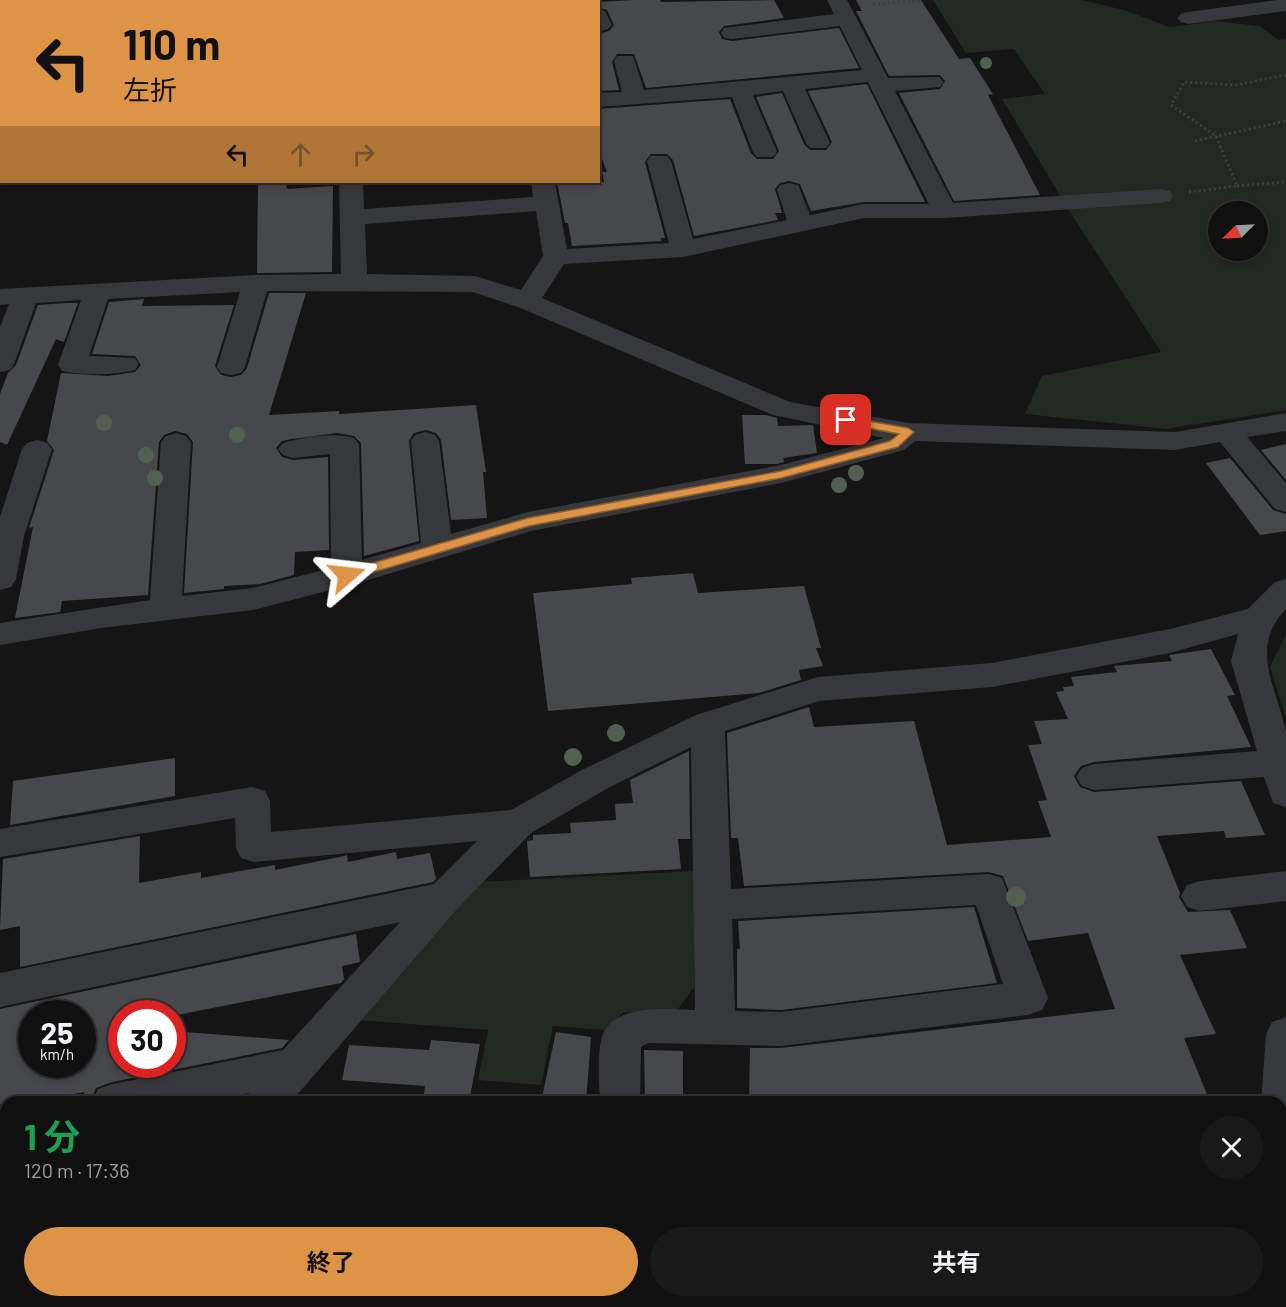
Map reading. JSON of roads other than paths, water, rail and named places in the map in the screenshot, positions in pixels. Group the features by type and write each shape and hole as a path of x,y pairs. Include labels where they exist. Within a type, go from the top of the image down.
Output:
{"street":[{"path":"1188,18 1286,5"},
{"path":"732,33 842,8 945,211"},
{"path":"625,61 635,98"},
{"path":"600,100 791,84 878,80 933,82"},
{"path":"791,84 818,143"},
{"path":"740,90 765,152"},
{"path":"659,161 683,249"},
{"path":"351,183 354,282"},
{"path":"789,189 800,223"},
{"path":"352,217 544,192 556,256 527,301"},
{"path":"556,256 583,257 683,249 864,211 945,211 1161,196"},
{"path":"231,367 256,283"},
{"path":"0,364 12,297 256,283 475,284 527,301 783,409 908,432 1176,441 1286,422"},
{"path":"97,292 72,365 125,364"},
{"path":"0,634 101,617 253,599 347,575 528,522 781,474 894,444 908,432"},
{"path":"1227,432 1286,502"},
{"path":"425,441 437,548"},
{"path":"165,610 176,442"},
{"path":"293,449 344,444 347,575"},
{"path":"0,579 9,536 38,449"},
{"path":"271,1096 445,897 518,823 596,779 708,724 818,689 992,675 1170,640 1259,617 1286,590"},
{"path":"1094,777 1281,778 1248,661 1259,617"},
{"path":"708,724 714,905 715,1026"},
{"path":"0,843 252,801 254,848 518,823"},
{"path":"1200,896 1286,886"},
{"path":"620,1096 621,1038 643,1026 781,1029 1028,998 989,889 714,905"},
{"path":"0,990 445,897"},
{"path":"1283,1089 1286,1034"},
{"path":"143,1096 295,1066"}]}
